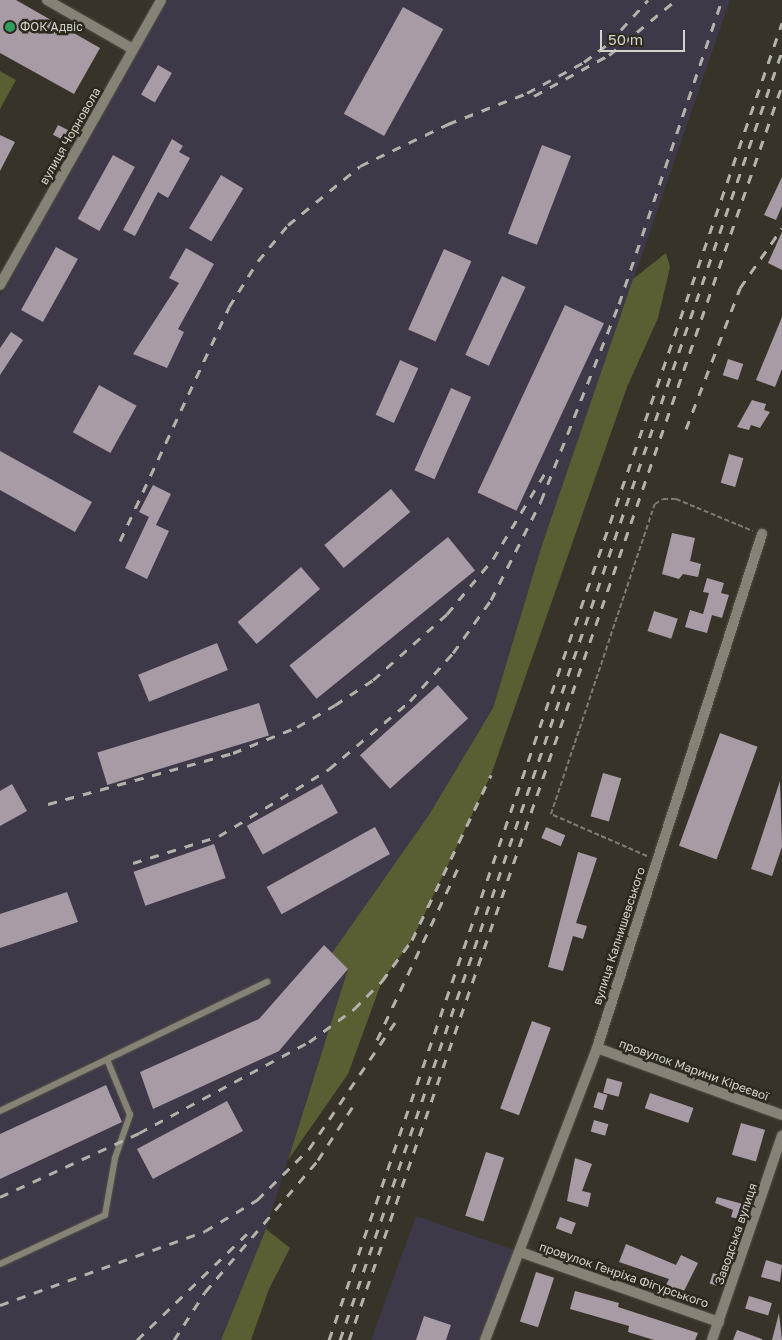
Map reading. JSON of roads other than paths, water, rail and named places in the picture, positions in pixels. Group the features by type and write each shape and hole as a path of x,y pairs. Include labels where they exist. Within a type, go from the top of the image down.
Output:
{"street":[{"path":"47,0 133,49"},
{"name":"вулиця Чорновола","path":"0,285 161,0"},
{"name":"вулиця Калнишевського","path":"485,1340 596,1048 762,534"},
{"name":"провулок Марини Кіреєвої","path":"596,1048 782,1115"},
{"name":"Заводська вулиця","path":"712,1340 782,1136"},
{"name":"провулок Генріха Фігурського","path":"520,1252 719,1322"}],"lane":[{"path":"0,1111 108,1062 267,982"},
{"path":"0,1264 105,1215 115,1158 130,1116 108,1062"}],"railway":[{"path":"120,541 229,307 258,261 288,225 360,166 448,124 527,93 584,62 609,43 648,0"},
{"path":"534,96 609,55 676,0"},
{"path":"133,863 219,836 329,769 410,701 453,653 491,600 541,501 619,304 722,0"},
{"path":"329,1340 782,23"},
{"path":"340,1340 782,51"},
{"path":"349,1340 782,85"},
{"path":"686,429 740,288 782,228"},
{"path":"48,804 233,753 297,727 373,680 447,614 493,559 547,470"},
{"path":"0,1197 139,1133 309,1042 354,1009 382,981 412,940 491,775"},
{"path":"377,1040 459,866"},
{"path":"0,1305 205,1231 257,1200 309,1149 398,1018"},
{"path":"174,1340 205,1292 318,1160 355,1103"},
{"path":"137,1340 253,1228"}],"place":[{"name":"ФОК Адвіс","path":"10,27"}]}
